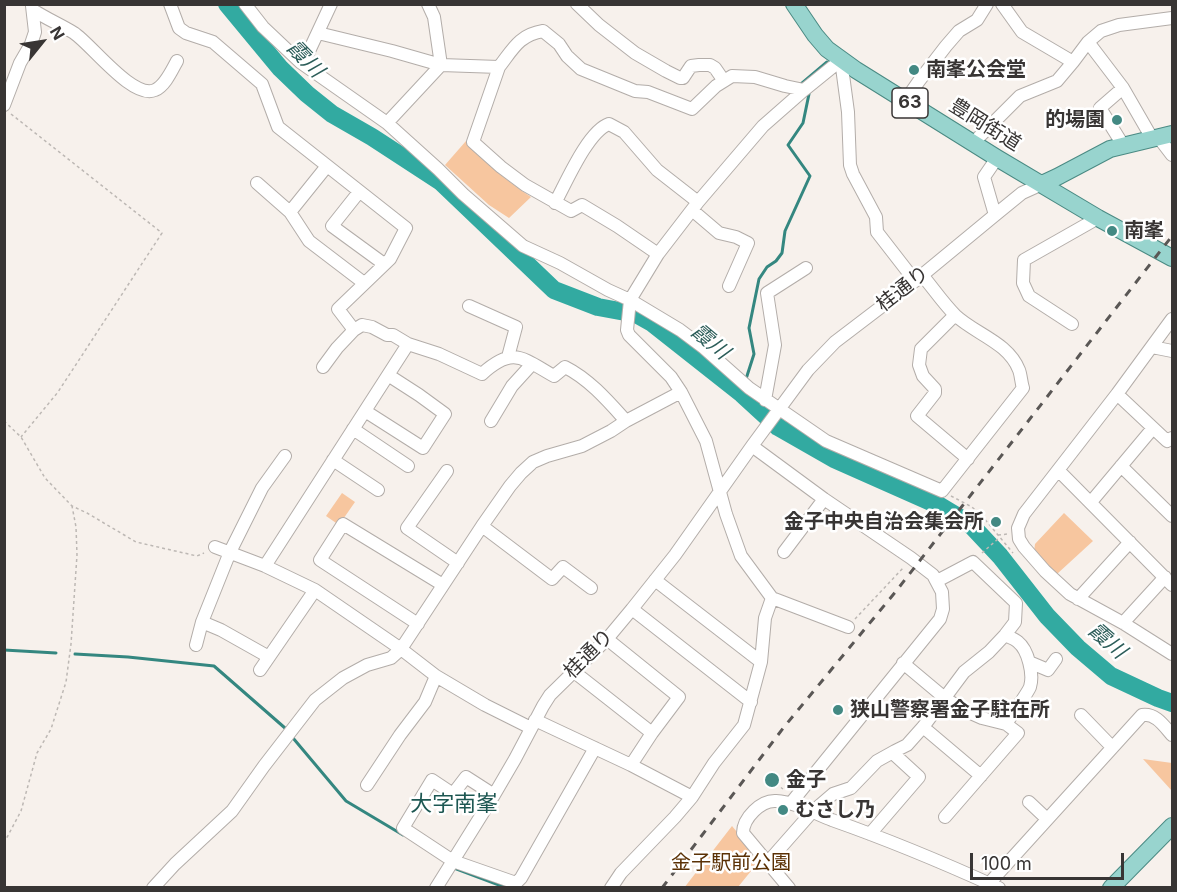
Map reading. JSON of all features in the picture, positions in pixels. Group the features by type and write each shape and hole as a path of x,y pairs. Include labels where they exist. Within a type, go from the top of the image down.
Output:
{"main road":[{"name":"豊岡街道","path":"801,8 815,35 841,60 997,158 1098,218 1173,258"},
{"path":"1042,184 1100,153 1123,145 1161,137"},
{"path":"1111,888 1173,826"}],"street":[{"path":"170,4 179,28 186,33 213,42 262,84 278,127 406,228 390,259 338,309 354,330"},
{"path":"245,4 263,27 303,64 387,123 523,246 560,262 680,330 704,348 744,385 826,441 942,491 1023,388 1018,369 1012,359 996,342 955,315 877,232 876,217 850,165 848,112 841,60"},
{"path":"303,64 331,4"},
{"path":"428,4 434,17 441,65"},
{"path":"1002,4 1022,32 1073,62"},
{"path":"579,5 599,25 635,53 666,71 683,78 692,66 710,65 724,81"},
{"path":"905,101 946,46 960,31 977,20 983,7"},
{"path":"32,8 50,21 76,34 105,63 139,90 148,92 156,90 177,61"},
{"path":"4,107 20,63 32,44 35,32 32,8"},
{"path":"973,143 1020,96 1057,81 1088,42 1101,31 1119,25 1173,18"},
{"path":"658,254 582,205 571,211 555,203 514,178 473,142 499,67 512,50 524,37 543,31 559,44 567,56 581,69 635,91 648,92 692,109 716,86 732,76 755,77 804,90"},
{"path":"318,33 441,65 499,67"},
{"path":"1088,42 1173,155"},
{"path":"841,60 763,126 695,206 658,254 630,300 627,330 628,335 671,377 681,392 706,441 741,556 772,598 848,627"},
{"path":"387,123 441,65"},
{"path":"1123,88 1100,108 1123,145"},
{"path":"555,203 580,153 603,127 609,124 624,132 657,170 695,206 719,233 748,243 729,286"},
{"path":"995,215 984,177 997,158"},
{"path":"290,212 327,166"},
{"path":"257,183 290,212 309,241 364,283"},
{"name":"桂通り","path":"436,888 494,795 550,694 606,639 675,555 808,370 835,342 919,278 1022,193 1042,184"},
{"path":"359,192 332,226 384,264"},
{"path":"1072,324 1029,296 1023,283 1024,260 1098,218"},
{"path":"765,400 775,345 767,292 806,268"},
{"path":"470,306 516,327 508,357"},
{"path":"955,315 921,349 919,365 923,376 935,389 935,393 917,416 968,459"},
{"path":"1173,319 1024,514 1019,523 1018,533 1033,559 1062,587 1078,599 1173,654"},
{"path":"323,367 337,348 362,325 439,354 482,374 500,360 512,356 554,375 565,367 603,396 626,421"},
{"path":"265,566 408,344"},
{"path":"1152,347 1173,351"},
{"path":"491,421 512,386 532,364"},
{"path":"365,411 423,448 440,423 445,414 388,375"},
{"path":"153,888 175,864 232,811 315,700 343,678 367,664 391,658 401,649 482,526 521,472 533,462 547,456 582,446 681,392"},
{"path":"1117,394 1171,442"},
{"path":"1091,502 1153,428"},
{"path":"353,429 408,466"},
{"path":"752,446 824,499 911,558 933,575 942,592 943,609 940,619 791,803"},
{"path":"196,645 202,622 230,552 262,488 285,456"},
{"path":"333,460 378,490"},
{"path":"1121,466 1173,516"},
{"path":"1058,470 1169,581 1123,623"},
{"path":"447,471 407,528 458,563"},
{"path":"784,552 824,499"},
{"path":"418,624 320,560 343,524 443,585"},
{"path":"482,526 552,579 563,567 591,588"},
{"path":"1078,599 1130,542"},
{"path":"215,547 265,566 315,590 436,676 485,705 595,748 692,797"},
{"path":"768,861 812,812 833,794 851,788 877,761 907,745 946,699 964,672 989,652 1015,622 1016,603 973,561 937,581"},
{"path":"655,580 761,662"},
{"path":"260,670 315,590"},
{"path":"611,888 621,873 692,797 714,763 744,725 761,662 765,618 772,598"},
{"path":"632,609 751,702"},
{"path":"202,622 221,630 268,657"},
{"path":"1005,635 1019,642 1029,657 1030,686 1006,724"},
{"path":"606,639 679,697 632,765"},
{"path":"1029,662 1048,670 1056,659"},
{"path":"903,663 946,699 964,710 982,718 1006,724 1018,733 945,817"},
{"path":"573,671 652,734"},
{"path":"367,785 400,735 426,702 436,676"},
{"path":"1081,715 1112,747"},
{"path":"786,886 744,833 743,826 758,806 766,801 791,803 991,886 1047,819 1142,715 1153,716 1173,735"},
{"path":"923,727 981,776"},
{"path":"494,795 466,777 453,794 432,780 403,828 451,864 516,883 595,748"},
{"path":"870,834 919,777 895,755 895,751"},
{"path":"1029,802 1047,819"}],"path":[{"path":"4,107 162,233 58,393 21,437"},
{"path":"4,421 21,437 45,478 72,506 136,542 197,556 215,547"},
{"path":"942,491 972,507 983,517 998,538 982,553"},
{"path":"4,843 21,811 37,753 51,729 66,682 77,555 76,526 72,506"},
{"path":"848,627 911,558"}],"green space":[{"path":"466,141 513,185 531,197 509,218 489,205 445,165"},
{"path":"342,493 355,502 339,525 326,516"},
{"path":"1064,513 1093,541 1057,574 1034,552 1035,544"},
{"path":"1143,759 1172,763 1172,791"},
{"name":"金子駅前公園","path":"732,826 760,860 738,887 684,888"}],"waterway":[{"name":"霞川","path":"227,4 280,68 307,94 332,114 441,182 554,290 598,307 636,314 652,323 742,394 778,427 834,459 940,506 970,524 1000,556 1047,616 1078,648 1111,676 1172,703"},
{"path":"802,85 827,62"},
{"path":"746,379 754,354 749,328 759,279 767,267 782,253 785,231 810,176 788,145 803,123 808,92"},
{"path":"4,650 56,653"},
{"path":"75,654 214,666 285,728"},
{"path":"293,738 346,801 403,835"},
{"path":"454,868 507,888"}],"railway":[{"path":"662,888 784,727 897,590 1172,236"}],"place":[{"name":"南峯公会堂","path":"914,70"},
{"name":"的場園","path":"1117,120"},
{"name":"南峯","path":"1112,231"},
{"name":"金子中央自治会集会所","path":"996,522"},
{"name":"狭山警察署金子駐在所","path":"838,710"},
{"name":"金子","path":"772,780"},
{"name":"むさし乃","path":"783,810"}],"district":[{"name":"大字南峯","path":"454,804"}]}
